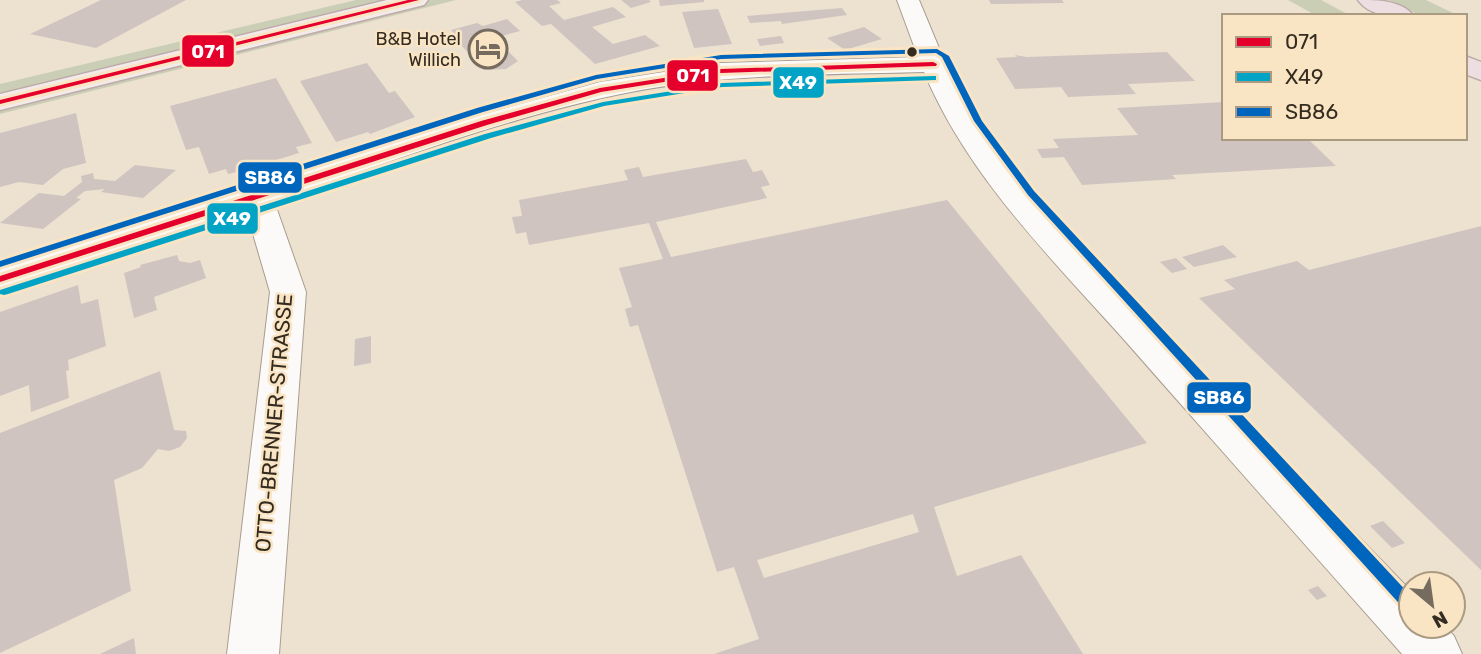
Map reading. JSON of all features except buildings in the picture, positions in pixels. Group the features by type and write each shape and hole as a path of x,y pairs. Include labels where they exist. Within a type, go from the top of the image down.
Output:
{"highway":[{"path":"1370,0 1398,14"},
{"path":"1346,2 1368,14"}],"main road":[{"path":"0,102 416,0"}],"street":[{"path":"908,0 933,64 972,138 1034,218 1436,654"},
{"path":"0,279 484,123 613,87 722,71 933,64"},
{"name":"OTTO-BRENNER-STRASSE","path":"253,654 288,292 257,196"}],"green space":[{"path":"356,0 396,0 0,94 0,84"},
{"path":"431,0 456,0 0,114 0,106"},
{"path":"1288,0 1321,0 1347,14 1313,14"},
{"path":"1389,0 1426,0 1455,14 1417,14"}],"transit line":[{"name":"071","path":"0,102 416,0"},
{"name":"SB86","path":"0,264 480,110 596,77 721,57 937,51 945,56 978,121 1031,193 1397,591"},
{"name":"071","path":"0,279 484,123 600,90 721,71 933,64"},
{"name":"X49","path":"4,292 488,136 603,104 722,85 933,78"}],"place":[{"name":"B&B Hotel Willich","path":"488,49"}]}
